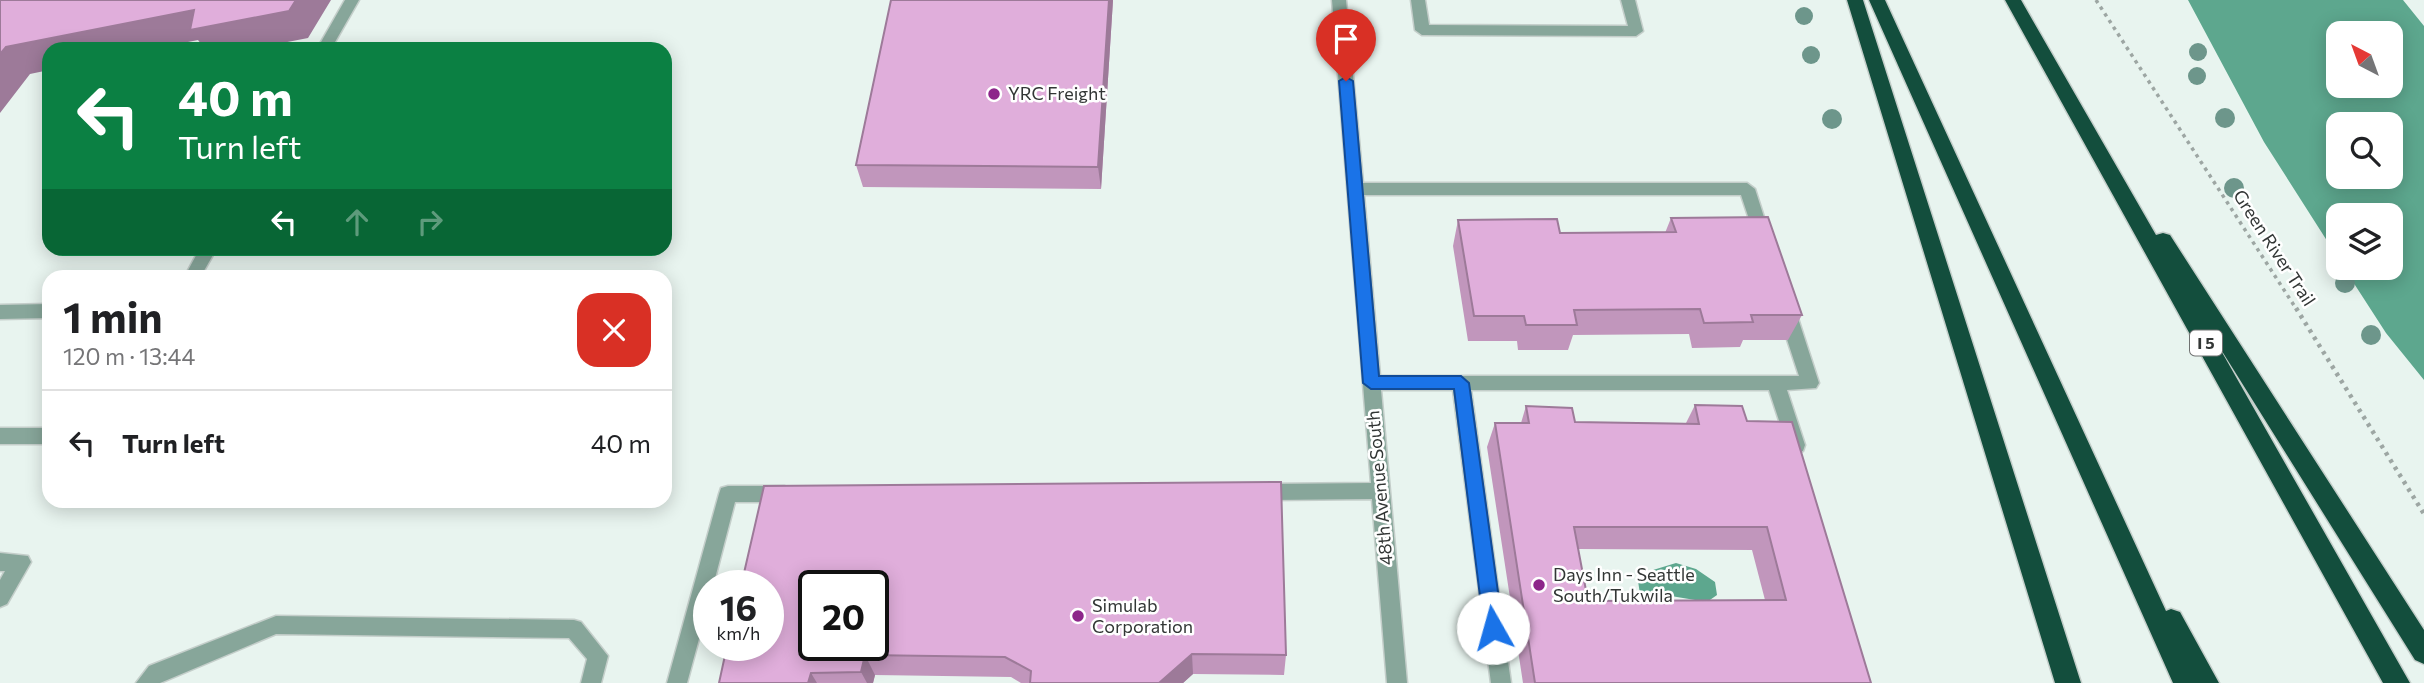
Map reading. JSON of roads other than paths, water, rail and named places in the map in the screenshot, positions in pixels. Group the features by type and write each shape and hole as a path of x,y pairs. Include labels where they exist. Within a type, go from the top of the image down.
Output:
{"highway":[{"path":"1855,0 2068,683"},
{"path":"1877,0 2186,683"},
{"path":"2014,2 2424,652"},
{"name":"I 5","path":"2014,2 2397,683"},
{"path":"2088,468 2206,683"}],"street":[{"path":"328,42 352,0"},
{"name":"48th Avenue South","path":"1339,0 1397,683"},
{"path":"1418,0 1422,30 1636,31 1628,0"},
{"path":"1355,189 1747,189 1768,254"},
{"path":"1371,383 1810,383 1781,292"},
{"path":"0,312 42,311"},
{"path":"1461,383 1501,683"},
{"path":"1776,383 1800,461"},
{"path":"0,436 42,436"},
{"path":"1242,492 1380,491"},
{"path":"677,683 728,494 798,494"},
{"path":"0,562 21,562 0,598"},
{"path":"146,683 156,673 276,625 574,629 598,656 591,683"}],"place":[{"name":"YRC Freight","path":"994,94"},
{"name":"Days Inn - Seattle South/Tukwila","path":"1539,585"},
{"name":"Simulab Corporation","path":"1078,616"}]}
